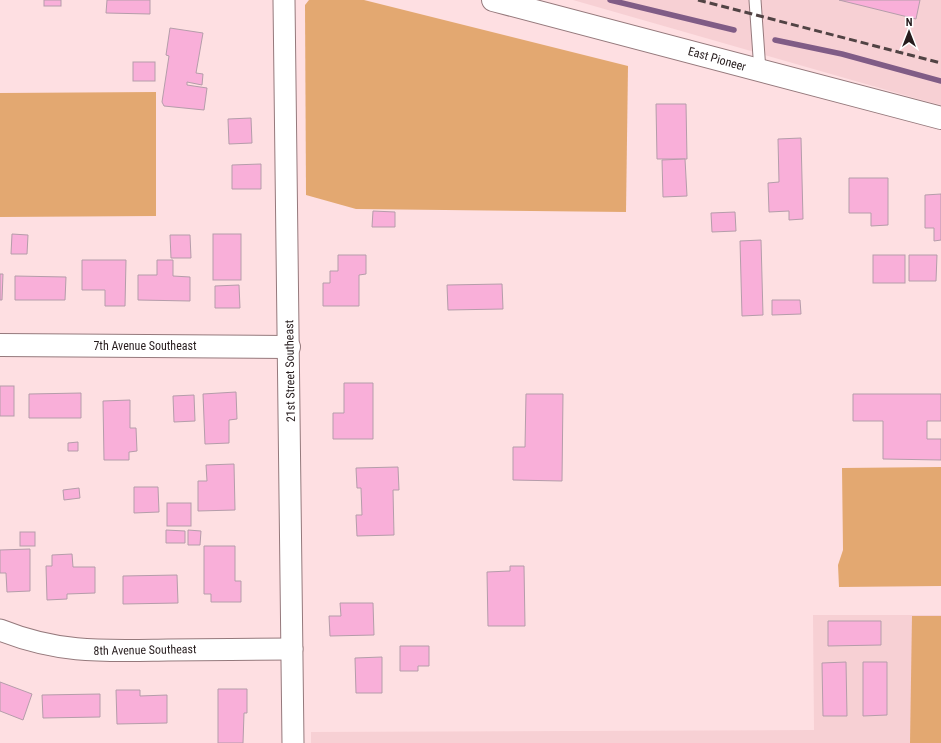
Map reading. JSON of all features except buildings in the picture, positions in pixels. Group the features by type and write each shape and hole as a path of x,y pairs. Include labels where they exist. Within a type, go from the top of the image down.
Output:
{"street":[{"name":"21st Street Southeast","path":"284,0 293,743"},
{"name":"East Pioneer","path":"493,0 941,118"},
{"name":"7th Avenue Southeast","path":"0,345 289,347"},
{"name":"8th Avenue Southeast","path":"0,630 21,639 47,646 91,651 292,649"}],"lane":[{"path":"755,0 760,71"}],"shaded area":[{"path":"309,0 364,0 628,66 626,212 356,209 306,195 305,5"},
{"path":"573,0 941,0 941,105 918,99"},
{"path":"156,92 156,216 0,217 0,93"},
{"path":"941,467 941,586 839,587 838,565 843,550 842,468"},
{"path":"813,615 941,615 941,743 311,743 311,732 814,730"},
{"path":"912,616 941,616 941,743 910,743"}],"waterway":[{"path":"610,0 734,30"},
{"path":"775,40 842,54 941,81"}],"railway":[{"path":"698,0 941,63"}]}
